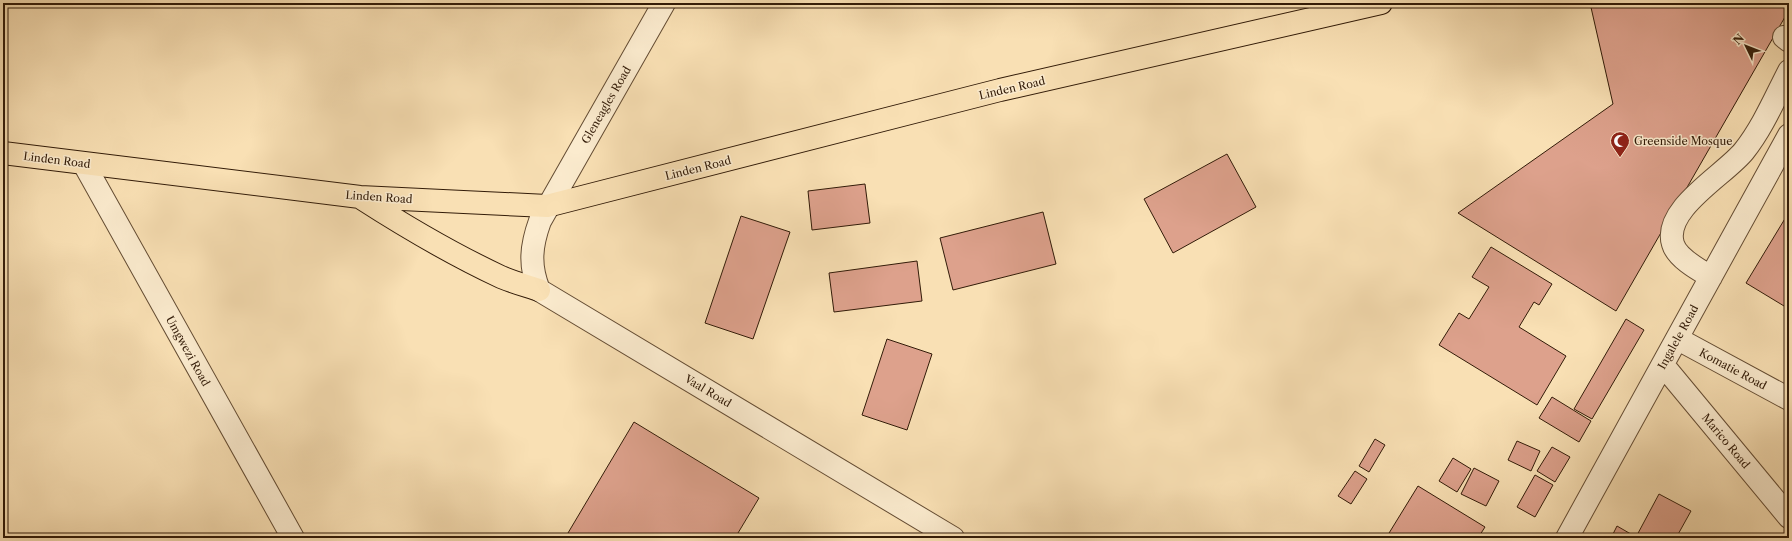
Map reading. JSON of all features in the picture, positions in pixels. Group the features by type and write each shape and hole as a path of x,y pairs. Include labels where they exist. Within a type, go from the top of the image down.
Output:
{"main road":[{"name":"Linden Road","path":"3,154 360,197 547,206 1000,90 1338,8 1381,3"},
{"path":"360,197 410,229 502,278 539,290"}],"street":[{"name":"Gleneagles Road","path":"547,206 664,3"},
{"path":"1711,277 1684,260 1673,244 1672,230 1676,218 1686,205 1743,153 1755,136 1789,71"},
{"name":"Ingalele Road","path":"1567,538 1789,135"},
{"name":"Umgwezi Road","path":"84,164 293,538"},
{"path":"539,290 532,270 532,246 540,221 547,206"},
{"name":"Vaal Road","path":"539,290 953,538"},
{"name":"Komatie Road","path":"1678,338 1789,399"},
{"name":"Marico Road","path":"1663,365 1789,517"}],"building":[{"name":"Greenside Mosque","path":"1590,3 1789,3 1789,10 1616,311 1458,213 1613,104"},
{"path":"1227,154 1256,207 1173,253 1144,199"},
{"path":"865,184 870,223 812,230 808,191"},
{"path":"1043,212 1056,264 953,290 940,238"},
{"path":"1789,212 1789,309 1746,283"},
{"path":"741,216 790,232 753,339 705,323"},
{"path":"1491,247 1552,284 1539,305 1534,302 1519,327 1566,356 1537,405 1439,345 1459,313 1469,319 1489,287 1472,277"},
{"path":"917,261 922,301 834,312 829,273"},
{"path":"1626,319 1644,330 1592,419 1574,409"},
{"path":"887,339 932,354 907,430 862,415"},
{"path":"1552,397 1591,421 1579,442 1539,418"},
{"path":"634,422 759,498 735,538 565,538"},
{"path":"1375,439 1385,445 1369,472 1359,466"},
{"path":"1517,441 1540,451 1531,471 1508,460"},
{"path":"1552,447 1570,457 1555,482 1537,471"},
{"path":"1453,458 1471,469 1457,492 1439,481"},
{"path":"1474,468 1499,481 1486,506 1461,494"},
{"path":"1355,471 1367,479 1351,504 1338,496"},
{"path":"1535,475 1553,485 1535,517 1517,507"},
{"path":"1418,486 1485,527 1478,538 1386,538"},
{"path":"1659,494 1691,511 1676,538 1611,538 1617,526 1636,537"}],"place":[{"name":"Greenside Mosque","path":"1620,158"}]}
